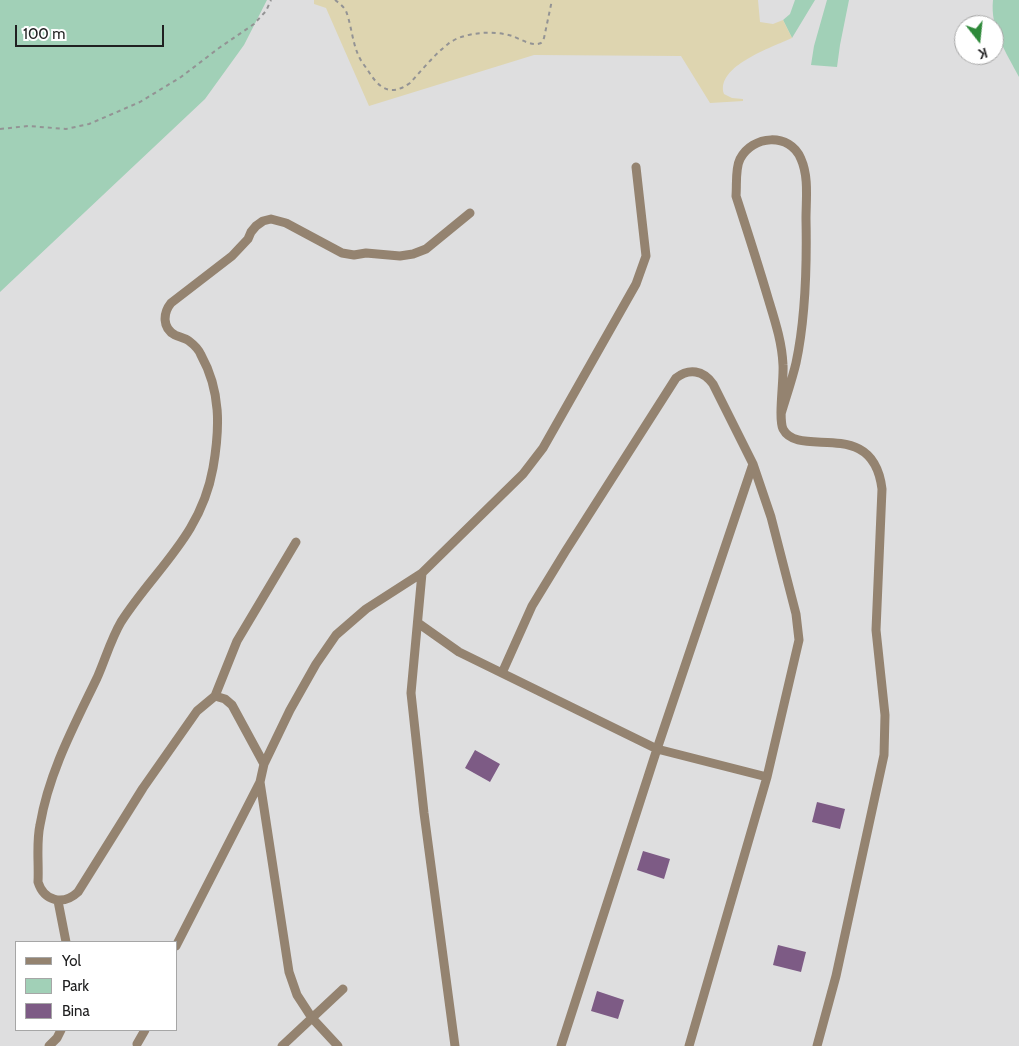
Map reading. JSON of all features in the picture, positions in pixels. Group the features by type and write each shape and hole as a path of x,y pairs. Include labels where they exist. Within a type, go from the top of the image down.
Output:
{"street":[{"path":"781,414 796,363 806,295 806,180 801,158 795,149 781,141 764,140 754,144 745,151 740,160 736,196 782,346 784,380 781,414 781,422 788,436 795,440 828,441 856,447 867,454 881,476 882,489 876,630 885,714 884,755 836,976 817,1046"},
{"path":"178,942 260,782 264,764 290,710 316,664 336,635 366,609 422,573 524,474 544,448 636,284 646,256 636,167"},
{"path":"296,542 237,641 215,696 197,711 143,788 78,892 65,900 58,901 44,895 38,882 39,827 48,787 65,742 98,675 120,624 192,528 204,498 212,470 217,438 218,405 211,374 200,352 188,340 177,336 167,328 165,315 167,308 232,256 248,239 256,226 271,219 286,223 342,253 400,256 413,254 426,248 470,214"},
{"path":"502,673 532,606 676,378 688,371 696,371 709,378 753,464 771,517 796,614 799,640 767,777 689,1046"},
{"path":"560,1046 657,748 753,464"},
{"path":"422,573 411,693 424,813 455,1046"},
{"path":"418,623 459,652 657,748 767,777"},
{"path":"215,696 225,699 232,705 264,764"},
{"path":"260,782 288,972 296,995 312,1018 338,1046"},
{"path":"58,901 66,941"},
{"path":"282,1046 343,989"},
{"path":"49,1046 60,1031"},
{"path":"137,1044 144,1031"}],"path":[{"path":"0,129 28,126 66,129 89,124 140,102 181,77 254,24 266,11 271,0"},
{"path":"335,0 345,9 358,55 374,81 380,87 396,90 410,83 448,44 456,39 479,32 494,32 509,35 533,45 541,43 544,38 552,0"}],"green space":[{"path":"0,0 267,0 244,45 205,99 0,292"},
{"path":"795,0 815,0 792,38 783,20 790,14"},
{"path":"827,0 849,0 837,67 811,65 814,46"},
{"path":"993,0 1019,0 1019,77 1004,49 1004,15 993,15"}],"sand":[{"path":"314,0 758,0 760,22 773,24 783,20 792,38 747,59 728,75 724,84 724,94 732,98 743,99 743,101 710,103 681,56 534,55 369,106 326,8 314,4"}],"building":[{"path":"475,750 500,764 490,782 465,768"},
{"path":"817,802 845,809 840,829 812,822"},
{"path":"643,851 670,859 664,879 637,870"},
{"path":"778,945 806,952 801,972 773,965"},
{"path":"597,991 624,1000 618,1019 591,1011"}]}
